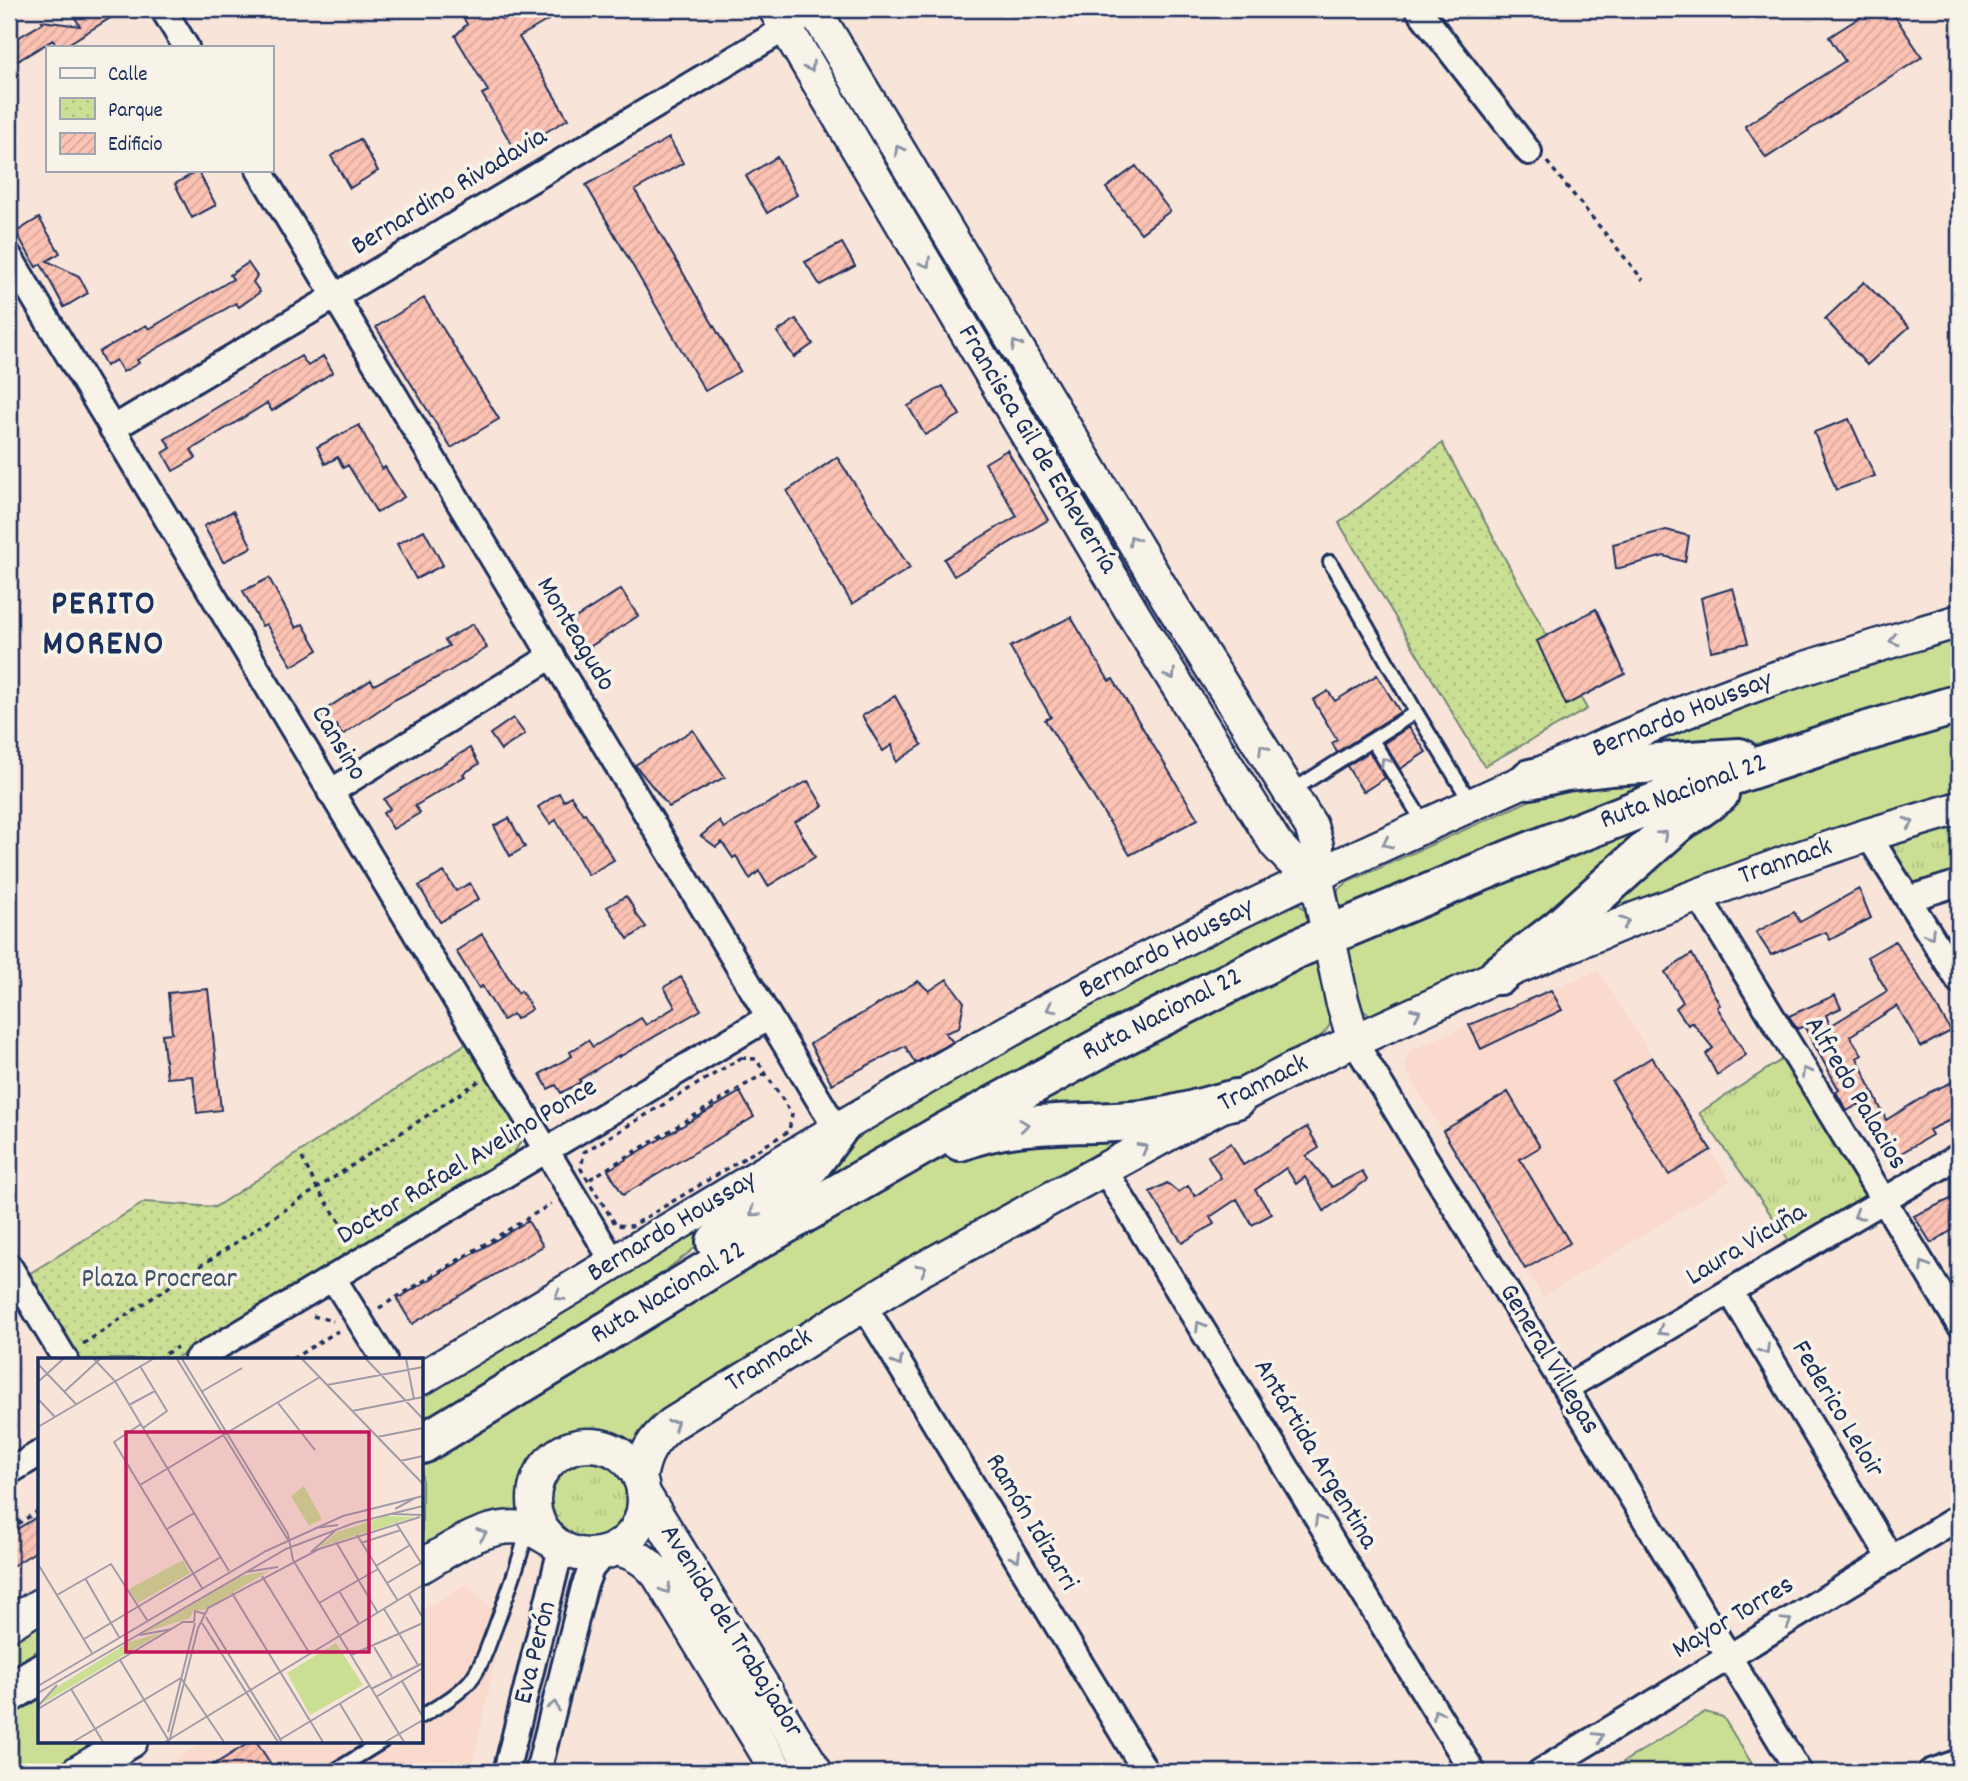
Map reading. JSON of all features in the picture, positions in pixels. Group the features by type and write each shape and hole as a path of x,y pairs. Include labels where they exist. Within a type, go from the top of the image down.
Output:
{"main road":[{"name":"Ruta Nacional 22","path":"424,1443 845,1189 1107,1044 1298,948 1485,869 1685,791 1959,704"},
{"path":"1530,779 1566,771 1610,766 1749,757 1852,736"},
{"path":"1499,975 1560,928 1675,825 1770,762"},
{"path":"845,1189 943,1147 992,1131 1043,1123 1133,1121 1236,1100"},
{"path":"670,1295 710,1248 810,1166 837,1130"}],"street":[{"path":"163,9 185,46"},
{"name":"Bernardino Rivadavia","path":"112,429 335,296 780,18 816,9"},
{"name":"Francisca Gil de Echeverría","path":"816,9 1168,599 1315,835 1316,876 1328,936"},
{"path":"1418,9 1528,152"},
{"name":"Francisca Gil de Echeverría","path":"780,18 1135,617 1276,844 1290,859 1316,876"},
{"name":"Monteagudo","path":"260,172 837,1130"},
{"name":"Cansino","path":"9,256 614,1264"},
{"path":"1135,617 1168,599"},
{"name":"Bernardo Houssay","path":"424,1377 837,1130 1039,1015 1132,966 1425,826 1692,710 1823,662 1959,621"},
{"path":"330,792 552,656"},
{"name":"Trannack","path":"609,1551 626,1541 641,1518 644,1505 644,1459 648,1450 672,1424 863,1304 982,1235 1295,1068 1499,975 1577,942 1787,862 1959,808"},
{"path":"1868,835 1959,982"},
{"path":"1908,899 1959,883"},
{"name":"Alfredo Palacios","path":"1698,895 1959,1324"},
{"name":"General Villegas","path":"1328,936 1354,1041 1799,1772"},
{"name":"Doctor Rafael Avelino Ponce","path":"189,1352 333,1278 769,1017"},
{"name":"Laura Vicuña","path":"1566,1388 1959,1156"},
{"name":"Antártida Argentina","path":"1104,1169 1473,1772"},
{"path":"9,1266 73,1352"},
{"path":"333,1278 383,1358"},
{"name":"Federico Leloir","path":"1730,1291 1891,1559"},
{"name":"Ramón Idizarri","path":"863,1304 1146,1772"},
{"path":"544,1531 534,1489 539,1474 555,1456 576,1446 592,1444 621,1455 633,1466 642,1486"},
{"path":"9,1472 38,1454"},
{"name":"Avenida del Trabajador","path":"642,1486 816,1772"},
{"name":"Mayor Torres","path":"1541,1772 1959,1517"},
{"path":"424,1565 482,1533 503,1528 544,1531 582,1555 609,1551"},
{"name":"Eva Perón","path":"506,1772 544,1531"},
{"name":"Avenida del Trabajador","path":"609,1551 624,1550 642,1559 658,1575 778,1772"},
{"name":"Eva Perón","path":"538,1772 583,1587 591,1569 609,1551"},
{"path":"9,1624 38,1606"},
{"path":"78,1772 129,1742"},
{"path":"1931,1772 1959,1762"}],"lane":[{"path":"1330,562 1472,805"},
{"path":"1290,792 1416,712"},
{"path":"1372,740 1425,826"},
{"path":"424,1715 470,1681 497,1622 525,1545 544,1531"},
{"path":"333,1772 381,1742"}],"path":[{"path":"741,1058 756,1059 765,1073 792,1114 789,1131 632,1226 616,1225 581,1169 584,1152 741,1058"},
{"path":"588,1180 765,1073"},
{"path":"73,1352 479,1080 485,1091"},
{"path":"790,1125 799,1118"},
{"path":"302,1158 317,1188 353,1241"},
{"path":"547,1197 557,1214"},
{"path":"377,1309 551,1204"},
{"path":"302,1323 314,1316 332,1320 344,1340"},
{"path":"294,1358 338,1331"},
{"path":"162,1358 189,1352"},
{"path":"9,1529 38,1511"}],"shaded area":[{"path":"1598,970 1730,1181 1543,1297 1405,1068 1409,1051"},
{"path":"466,1584 493,1611 501,1633 471,1772 154,1772 204,1742 424,1742 424,1609"}],"green space":[{"path":"1442,443 1587,709 1484,766 1339,523"},
{"path":"1959,636 1959,693 1769,742 1606,756 1746,701"},
{"path":"1959,723 1959,796 1565,936 1734,795 1760,782"},
{"path":"1718,768 1350,915 1338,909 1338,890 1348,882 1562,786"},
{"path":"1693,801 1520,951 1376,1018 1361,1010 1346,954 1348,943"},
{"path":"1959,825 1959,869 1913,884 1888,846"},
{"path":"1290,902 1305,911 1308,919 1305,928 737,1238 873,1126 1034,1029"},
{"path":"1317,959 1332,1019 1324,1033 1311,1042 1192,1100 989,1123"},
{"name":"Plaza Procrear","path":"467,1043 518,1127 521,1141 514,1153 177,1358 77,1358 27,1275 145,1202 215,1207"},
{"path":"1786,1057 1872,1198 1791,1243 1699,1113"},
{"path":"1156,1127 634,1448 600,1431 577,1431 555,1440 530,1464 525,1474 518,1511 459,1524 424,1545 424,1461 860,1202 956,1153"},
{"path":"751,1194 691,1251 640,1290 424,1420 424,1388"},
{"path":"579,1457 595,1457 611,1464 622,1475 629,1491 626,1515 617,1529 595,1541 579,1541 563,1534 552,1523 545,1507 545,1491 552,1475 563,1464"},
{"path":"38,1617 38,1650 9,1668 9,1634"},
{"path":"38,1696 38,1742 107,1742 56,1772 9,1772 9,1714"},
{"path":"1705,1712 1723,1717 1757,1772 1607,1772"}],"building":[{"path":"70,9 125,9 65,46 56,46 53,40 9,66 9,43 43,23 42,21 80,26"},
{"path":"458,9 495,9 502,20 522,9 567,9 519,37 568,119 515,150 482,94 488,91 455,36 467,24"},
{"path":"1873,9 1890,9 1922,57 1766,158 1745,126 1845,61 1829,37"},
{"path":"669,138 683,163 635,190 740,371 705,391 586,185"},
{"path":"360,139 378,171 350,188 331,156"},
{"path":"777,157 797,195 767,213 746,176"},
{"path":"1136,166 1170,211 1141,233 1106,188"},
{"path":"199,172 216,205 192,218 175,184"},
{"path":"39,218 60,253 47,261 79,276 88,293 64,307 41,264 36,267 16,232"},
{"path":"842,243 855,266 820,285 805,262"},
{"path":"248,263 257,276 253,282 260,292 239,307 236,303 137,360 139,363 123,372 116,360 106,366 99,352 146,325 149,329 233,279 230,275"},
{"path":"1864,282 1909,327 1867,365 1825,319"},
{"path":"424,298 499,419 451,448 376,327"},
{"path":"796,319 813,344 794,357 777,332"},
{"path":"301,356 308,366 323,356 333,372 272,411 267,403 191,450 196,458 173,471 163,453 171,448 165,439"},
{"path":"943,386 960,415 925,435 908,406"},
{"path":"1849,419 1875,476 1836,490 1814,432"},
{"path":"359,425 382,469 385,467 404,497 377,513 348,465 343,468 338,457 325,464 317,447"},
{"path":"1007,450 1048,520 954,576 944,559 1017,516 985,463"},
{"path":"837,457 910,568 852,604 787,491"},
{"path":"233,511 252,547 223,562 204,526"},
{"path":"424,530 443,565 416,579 397,544"},
{"path":"1666,530 1689,536 1685,562 1664,556 1616,569 1613,544"},
{"path":"269,578 296,628 303,624 318,650 292,666 266,624 262,626 243,591"},
{"path":"1733,588 1748,643 1711,651 1701,598"},
{"path":"621,589 638,616 583,651 566,624"},
{"path":"1596,609 1625,674 1566,705 1537,641"},
{"path":"1071,617 1109,681 1113,679 1198,819 1130,855 1045,720 1051,717 1010,647"},
{"path":"473,624 487,648 394,700 342,735 336,725 331,728 320,713 371,680 374,685 449,646 445,640"},
{"path":"1377,675 1400,712 1337,752 1332,743 1337,740 1313,700 1328,691 1335,701"},
{"path":"895,696 922,745 896,762 892,745 883,751 862,716"},
{"path":"513,718 525,734 501,750 490,734"},
{"path":"1409,727 1426,752 1400,769 1384,743"},
{"path":"693,730 725,777 669,807 635,765"},
{"path":"470,748 479,764 463,774 465,776 415,806 420,813 393,829 383,813 390,809 384,799"},
{"path":"1369,752 1385,778 1363,792 1347,766"},
{"path":"808,781 823,806 795,822 815,857 768,886 759,871 750,879 736,856 733,858 722,842 716,847 701,836 719,821 724,828"},
{"path":"559,793 564,801 571,796 583,814 585,813 614,860 588,875 556,820 550,824 538,807"},
{"path":"509,818 525,847 510,856 494,826"},
{"path":"444,872 456,891 470,883 479,899 440,922 419,886"},
{"path":"1859,889 1871,918 1830,940 1826,932 1771,955 1756,932 1794,912 1800,922"},
{"path":"626,896 646,927 628,939 607,907"},
{"path":"482,934 518,993 521,991 532,1009 516,1019 513,1014 503,1020 456,951"},
{"path":"1895,941 1951,1031 1921,1047 1897,1006 1850,1036 1862,1055 1857,1058 1886,1120 1928,1093 1959,1079 1959,1116 1929,1130 1932,1135 1889,1160 1859,1104 1847,1111 1836,1092 1839,1090 1804,1026 1797,1029 1789,1016 1835,995 1841,1008 1826,1015 1830,1026 1887,991 1867,957"},
{"path":"1692,954 1720,1005 1717,1007 1746,1055 1717,1075 1706,1054 1713,1048 1692,1022 1688,1025 1676,1008 1683,1002 1665,972"},
{"path":"681,977 701,1010 619,1055 561,1093 556,1085 548,1089 540,1074 572,1056 570,1052 588,1040 593,1047 641,1018 646,1025 675,1007 664,987"},
{"path":"947,979 964,1002 959,1028 945,1033 953,1042 915,1063 905,1046 832,1084 810,1044 918,981 929,991"},
{"path":"208,989 221,1110 197,1113 193,1076 167,1078 162,1034 172,1033 168,993"},
{"path":"1551,990 1562,1010 1481,1049 1469,1025"},
{"path":"1652,1057 1711,1150 1669,1175 1612,1082"},
{"path":"740,1092 754,1117 623,1195 608,1170"},
{"path":"1508,1092 1540,1147 1520,1159 1570,1243 1525,1269 1443,1131"},
{"path":"1307,1127 1319,1148 1306,1156 1332,1187 1362,1171 1367,1180 1324,1211 1305,1177 1296,1184 1286,1168 1255,1190 1272,1214 1252,1225 1237,1199 1210,1217 1214,1224 1182,1243 1150,1192 1167,1183 1178,1192 1188,1186 1195,1196 1221,1178 1208,1156 1231,1143 1243,1165"},
{"path":"1959,1195 1959,1226 1931,1243 1914,1216"},
{"path":"528,1221 543,1246 412,1324 397,1299"},
{"path":"38,1516 38,1550 9,1568 9,1534"},
{"path":"250,1742 257,1742 276,1772 202,1772"}],"district":[{"name":"PERITO MORENO","path":"104,626"}]}
